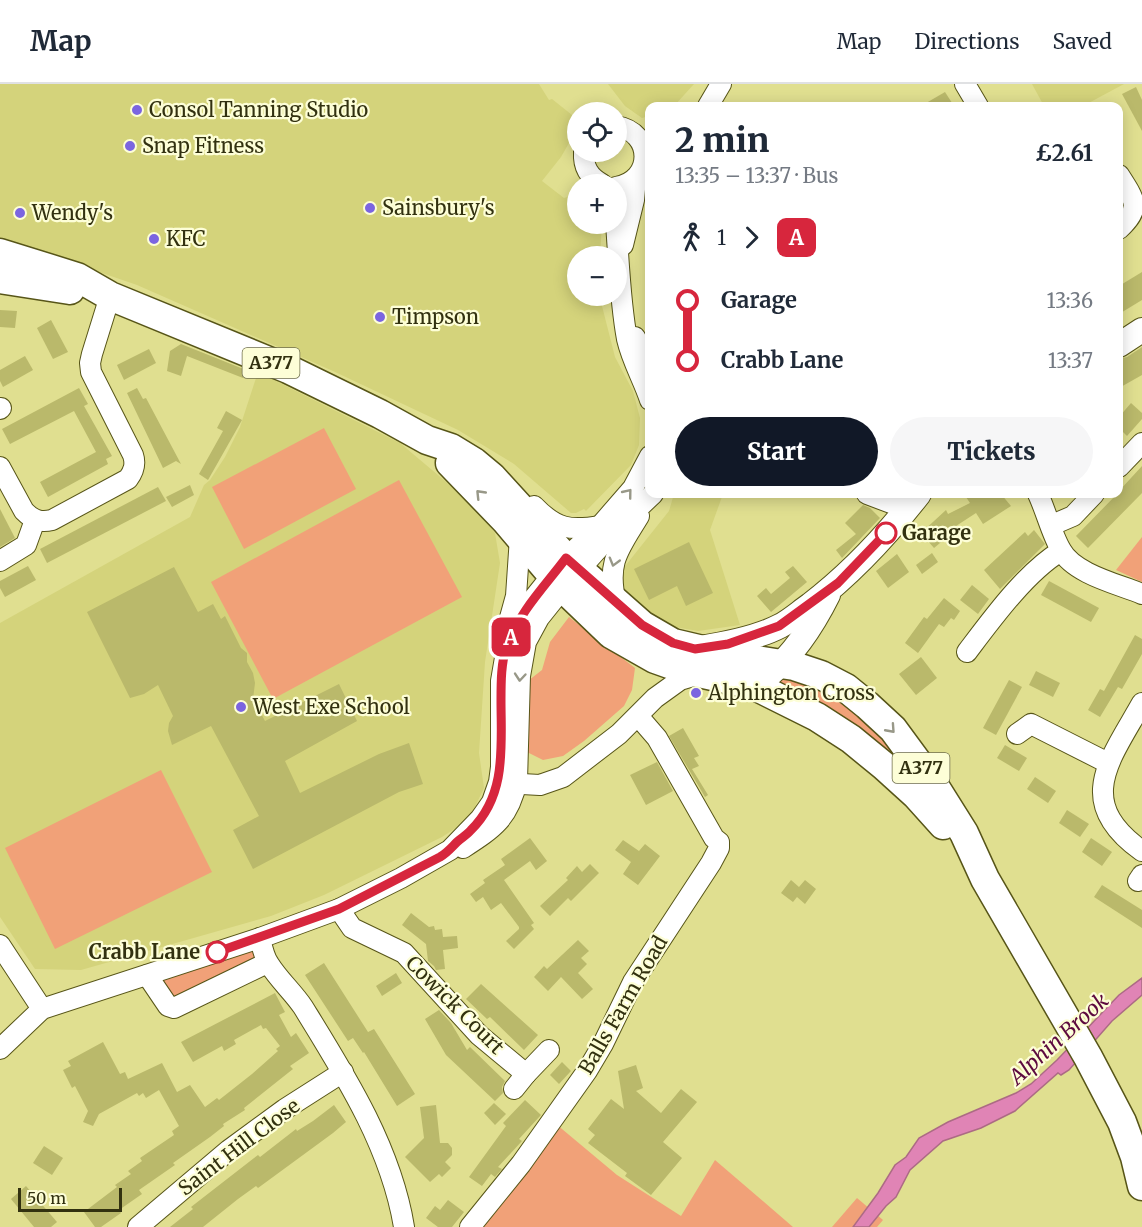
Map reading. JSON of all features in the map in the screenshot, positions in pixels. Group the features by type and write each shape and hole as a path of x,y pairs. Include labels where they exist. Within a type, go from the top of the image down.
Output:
{"highway":[{"name":"A377","path":"0,253 77,277 110,296 288,369 427,440 451,448 474,462 492,477 611,634 654,659 783,663 820,675 846,688 893,729 932,782 964,833 986,879 1016,928 1122,1122 1135,1157 1142,1186"},
{"name":"A377","path":"0,279 110,296"},
{"name":"A377","path":"427,440 520,537 566,573 616,603 642,625 673,643 697,661 753,685 817,717 851,739 916,795 947,829 986,879"}],"main road":[{"path":"697,661 728,644 779,626 832,588 852,570 913,501"},
{"path":"753,685 783,663 814,622 832,588"},
{"path":"814,622 810,645 820,675"}],"street":[{"path":"710,102 721,84"},
{"path":"965,84 976,102"},
{"path":"633,129 645,153"},
{"path":"627,184 636,178 645,163"},
{"path":"623,246 634,200 636,178"},
{"path":"1123,181 1137,202 1136,213 1123,226"},
{"path":"0,466 24,511 35,520 45,522 128,479 133,471 135,460 91,372 90,363 110,296"},
{"path":"623,306 627,338 634,365 645,386"},
{"path":"625,315 645,354"},
{"path":"1123,463 1142,443"},
{"path":"508,783 522,657 526,642 566,573 600,526 633,488 645,465"},
{"path":"492,477 513,483 540,513 555,524 580,529 600,526"},
{"path":"507,646 525,609 649,498"},
{"path":"616,603 612,586 613,561 651,498"},
{"path":"893,498 913,501"},
{"path":"1040,498 1061,551 1072,563 1083,571 1142,594"},
{"path":"1052,525 1073,516 1090,498"},
{"path":"0,561 26,545 35,520"},
{"path":"0,1049 42,1009 260,938 339,909 450,850 456,852 494,828 508,809 514,796 501,767 501,681 507,646 507,630 516,596 520,537"},
{"path":"967,652 977,624 1043,562 1061,551"},
{"path":"654,659 658,671 655,698"},
{"path":"508,783 540,785 563,777 609,743 655,698 681,680 697,661"},
{"path":"1142,703 1108,763 1104,784 1104,807 1111,822 1142,851"},
{"name":"Balls Farm Road","path":"470,1227 520,1164 587,1071 603,1044 633,982 719,848 719,842 709,829 657,738 638,716"},
{"path":"1027,723 1108,763"},
{"name":"Cowick Court","path":"339,909 352,928 404,953 520,1082 549,1050"},
{"path":"260,938 267,963 297,997 343,1072 388,1165 397,1189 404,1227"},
{"path":"0,945 42,1009"},
{"path":"147,975 168,1006 174,1008 267,963"},
{"name":"Saint Hill Close","path":"138,1227 229,1150 285,1109 343,1072"}],"shaded area":[{"path":"0,84 539,84 549,100 552,99 567,111 567,146 542,181 564,198 567,197 567,234 601,234 601,246 567,246 567,306 602,306 615,357 633,391 640,418 639,445 631,465 586,511 584,509 571,513 514,464 458,430 333,371 137,285 0,238"},
{"path":"608,84 694,84 678,102 645,102 645,117 642,118 627,107 627,102 622,102"},
{"path":"1032,84 1124,84 1090,102 1042,102"},
{"name":"West Exe School","path":"258,372 400,443 470,502 495,533 500,563 485,662 479,753 484,788 472,813 459,826 442,837 324,895 271,916 81,970 35,969 0,917 0,623 190,517 204,485 210,480 225,457 240,427"},
{"path":"324,428 356,489 244,549 212,487"},
{"path":"399,480 462,597 273,699 211,582"},
{"path":"673,498 722,498 710,530 740,625 698,631 669,626 626,610 618,575 669,511"},
{"path":"1142,537 1142,582 1116,570"},
{"path":"569,617 635,668 632,690 624,706 584,741 563,756 543,760 527,752 524,684 542,670 550,642"},
{"path":"790,671 864,714 915,780 776,686"},
{"path":"161,770 212,872 55,949 5,848"},
{"path":"251,949 260,959 185,996 170,997 159,980"},
{"path":"1142,978 1142,995 1112,1021 1069,1070 1061,1075 1058,1073 1015,1111 981,1128 943,1141 910,1170 896,1197 869,1227 853,1227 895,1165 906,1157 919,1138 948,1122 1016,1093 1031,1084 1119,995"},
{"path":"556,1124 617,1175 681,1216 715,1160 793,1227 477,1227"},
{"path":"857,1198 883,1220 877,1227 832,1227"}],"building":[{"path":"1136,87 1142,100 1142,131 1122,94"},
{"path":"945,92 951,102 928,102"},
{"path":"1142,272 1142,300 1123,312 1123,284"},
{"path":"0,310 17,311 15,328 0,327"},
{"path":"51,320 68,352 53,359 37,328"},
{"path":"181,344 246,370 243,378 187,356 181,376 167,371 170,351"},
{"path":"1142,347 1142,375 1123,386 1123,358"},
{"path":"149,349 156,363 124,380 117,365"},
{"path":"25,356 33,370 3,387 0,381 0,370"},
{"path":"79,388 88,404 84,406 112,456 106,459 108,464 48,497 40,482 96,452 74,411 10,444 2,429"},
{"path":"137,388 143,399 146,398 181,464 176,461 163,468 127,393"},
{"path":"1131,403 1142,413 1142,419 1127,436 1123,432 1123,412"},
{"path":"226,411 242,420 208,480 199,474 223,431 217,428"},
{"path":"1142,466 1142,493 1088,548 1076,536 1113,498 1123,498 1123,487"},
{"path":"190,485 194,495 172,507 166,497"},
{"path":"158,487 166,501 47,563 40,549"},
{"path":"967,498 1004,498 1011,506 983,524 976,513 956,526 958,528 934,548 921,533 946,510 948,514 970,503"},
{"path":"863,505 870,508 880,518 842,558 836,550 856,534 845,523"},
{"path":"0,509 15,538 0,547"},
{"path":"1034,530 1045,544 1000,589 984,570 1025,532 1028,536"},
{"path":"689,542 713,593 686,606 677,586 649,600 634,569"},
{"path":"932,553 938,562 922,574 916,565"},
{"path":"897,554 909,572 888,588 876,571"},
{"path":"28,566 36,580 5,597 0,588 0,581"},
{"path":"793,566 807,582 771,612 757,596 766,588 771,594 790,578 785,572"},
{"path":"174,567 198,612 213,604 221,619 225,616 241,648 247,653 247,662 255,683 253,699 265,721 339,684 357,721 285,761 300,793 379,754 409,743 423,784 399,792 253,869 233,830 259,816 211,726 172,745 168,731 173,716 158,685 144,694 130,698 87,612"},
{"path":"1049,581 1099,608 1091,622 1041,595"},
{"path":"972,585 989,599 978,614 960,600"},
{"path":"944,598 960,611 954,620 951,618 944,627 939,624 918,653 905,643 924,617 927,619"},
{"path":"1135,635 1142,639 1142,654 1122,689 1118,687 1100,717 1088,710 1100,689 1104,691"},
{"path":"921,657 937,678 916,695 899,674"},
{"path":"1036,671 1060,683 1053,697 1029,685"},
{"path":"1009,680 1022,687 996,735 983,728"},
{"path":"683,728 699,756 694,758 699,766 692,769 708,795 705,797 669,736"},
{"path":"1005,745 1027,758 1019,771 997,758"},
{"path":"657,762 673,791 646,805 630,775"},
{"path":"1035,777 1056,791 1048,803 1027,789"},
{"path":"1067,810 1089,824 1080,837 1059,823"},
{"path":"530,838 547,861 536,870 530,861 504,880 534,923 531,925 534,929 514,949 506,941 519,927 501,903 491,910 483,897 476,902 470,894 485,883 483,880 505,865 501,859"},
{"path":"1091,838 1112,852 1102,866 1082,852"},
{"path":"623,840 639,851 645,844 660,856 638,885 623,874 631,862 615,850"},
{"path":"590,864 599,873 571,901 568,898 550,916 540,906 568,880 566,878 577,866 582,872"},
{"path":"791,880 799,887 805,880 816,889 805,904 797,897 793,902 781,893"},
{"path":"1102,885 1142,910 1142,928 1094,897"},
{"path":"411,913 429,927 434,926 435,930 442,929 443,937 457,936 458,948 443,950 445,969 436,970 428,961 426,944 402,925"},
{"path":"578,940 589,951 581,958 587,964 578,973 593,989 582,999 561,977 548,991 534,977 544,966 547,969"},
{"path":"324,963 368,1032 374,1029 415,1094 397,1106 364,1052 353,1038 348,1041 305,975"},
{"path":"396,973 402,983 382,996 376,986"},
{"path":"481,984 538,1035 524,1050 490,1017 487,1019 466,999"},
{"path":"275,993 285,1012 279,1015 291,1037 296,1033 309,1053 290,1066 293,1069 244,1108 245,1110 223,1124 224,1126 210,1137 173,1163 175,1165 139,1190 142,1194 119,1210 121,1213 101,1227 95,1227 84,1212 117,1187 115,1185 131,1174 128,1171 142,1161 140,1158 174,1135 172,1131 179,1126 159,1090 146,1098 143,1093 139,1096 137,1093 99,1114 93,1126 83,1122 88,1111 75,1086 72,1088 63,1070 71,1066 68,1061 103,1042 120,1074 125,1072 128,1079 162,1063 177,1092 190,1085 205,1107 217,1098 219,1100 252,1074 278,1051 276,1049 280,1046 261,1025 234,1040 236,1044 224,1051 222,1046 193,1062 181,1042"},
{"path":"439,1010 451,1023 467,1050 470,1047 505,1081 502,1087 503,1093 495,1101 446,1055 425,1019"},
{"path":"562,1062 571,1071 559,1084 550,1075"},
{"path":"636,1065 643,1088 636,1091 661,1113 681,1089 697,1102 663,1142 682,1158 651,1195 625,1176 627,1173 588,1143 595,1135 588,1129 611,1099 624,1109 618,1071"},
{"path":"525,1100 541,1115 519,1139 522,1141 498,1167 502,1169 495,1177 491,1174 482,1186 469,1177 506,1126 503,1123"},
{"path":"494,1103 506,1114 495,1125 484,1113"},
{"path":"334,1105 346,1122 333,1133 258,1188 256,1186 238,1199 203,1227 170,1227 193,1209 191,1207 258,1155 260,1157 296,1129 297,1131 313,1121"},
{"path":"436,1105 440,1143 448,1143 452,1148 452,1155 445,1162 451,1168 442,1177 439,1174 430,1182 405,1157 424,1138 420,1107"},
{"path":"44,1146 63,1158 52,1175 33,1163"},
{"path":"26,1186 57,1222 51,1227 34,1227 11,1199"},
{"path":"448,1200 464,1212 452,1227 438,1227 426,1218 435,1206 440,1210"}],"bus line":[{"name":"A","path":"217,952 339,909 440,857 472,830 492,802 499,782 501,681 507,646 525,609 566,558 642,625 673,643 695,649 728,644 779,626 838,583 886,533"}],"place":[{"name":"Consol Tanning Studio","path":"137,110"},
{"name":"Snap Fitness","path":"130,146"},
{"name":"Sainsbury's","path":"370,208"},
{"name":"Wendy's","path":"20,213"},
{"name":"KFC","path":"154,239"},
{"name":"Timpson","path":"380,317"},
{"name":"Garage","path":"886,533"},
{"name":"Alphington Cross","path":"696,693"},
{"name":"West Exe School","path":"241,707"},
{"name":"Crabb Lane","path":"217,952"}],"water label":[{"name":"Alphin Brook","path":"1059,1039"}]}
